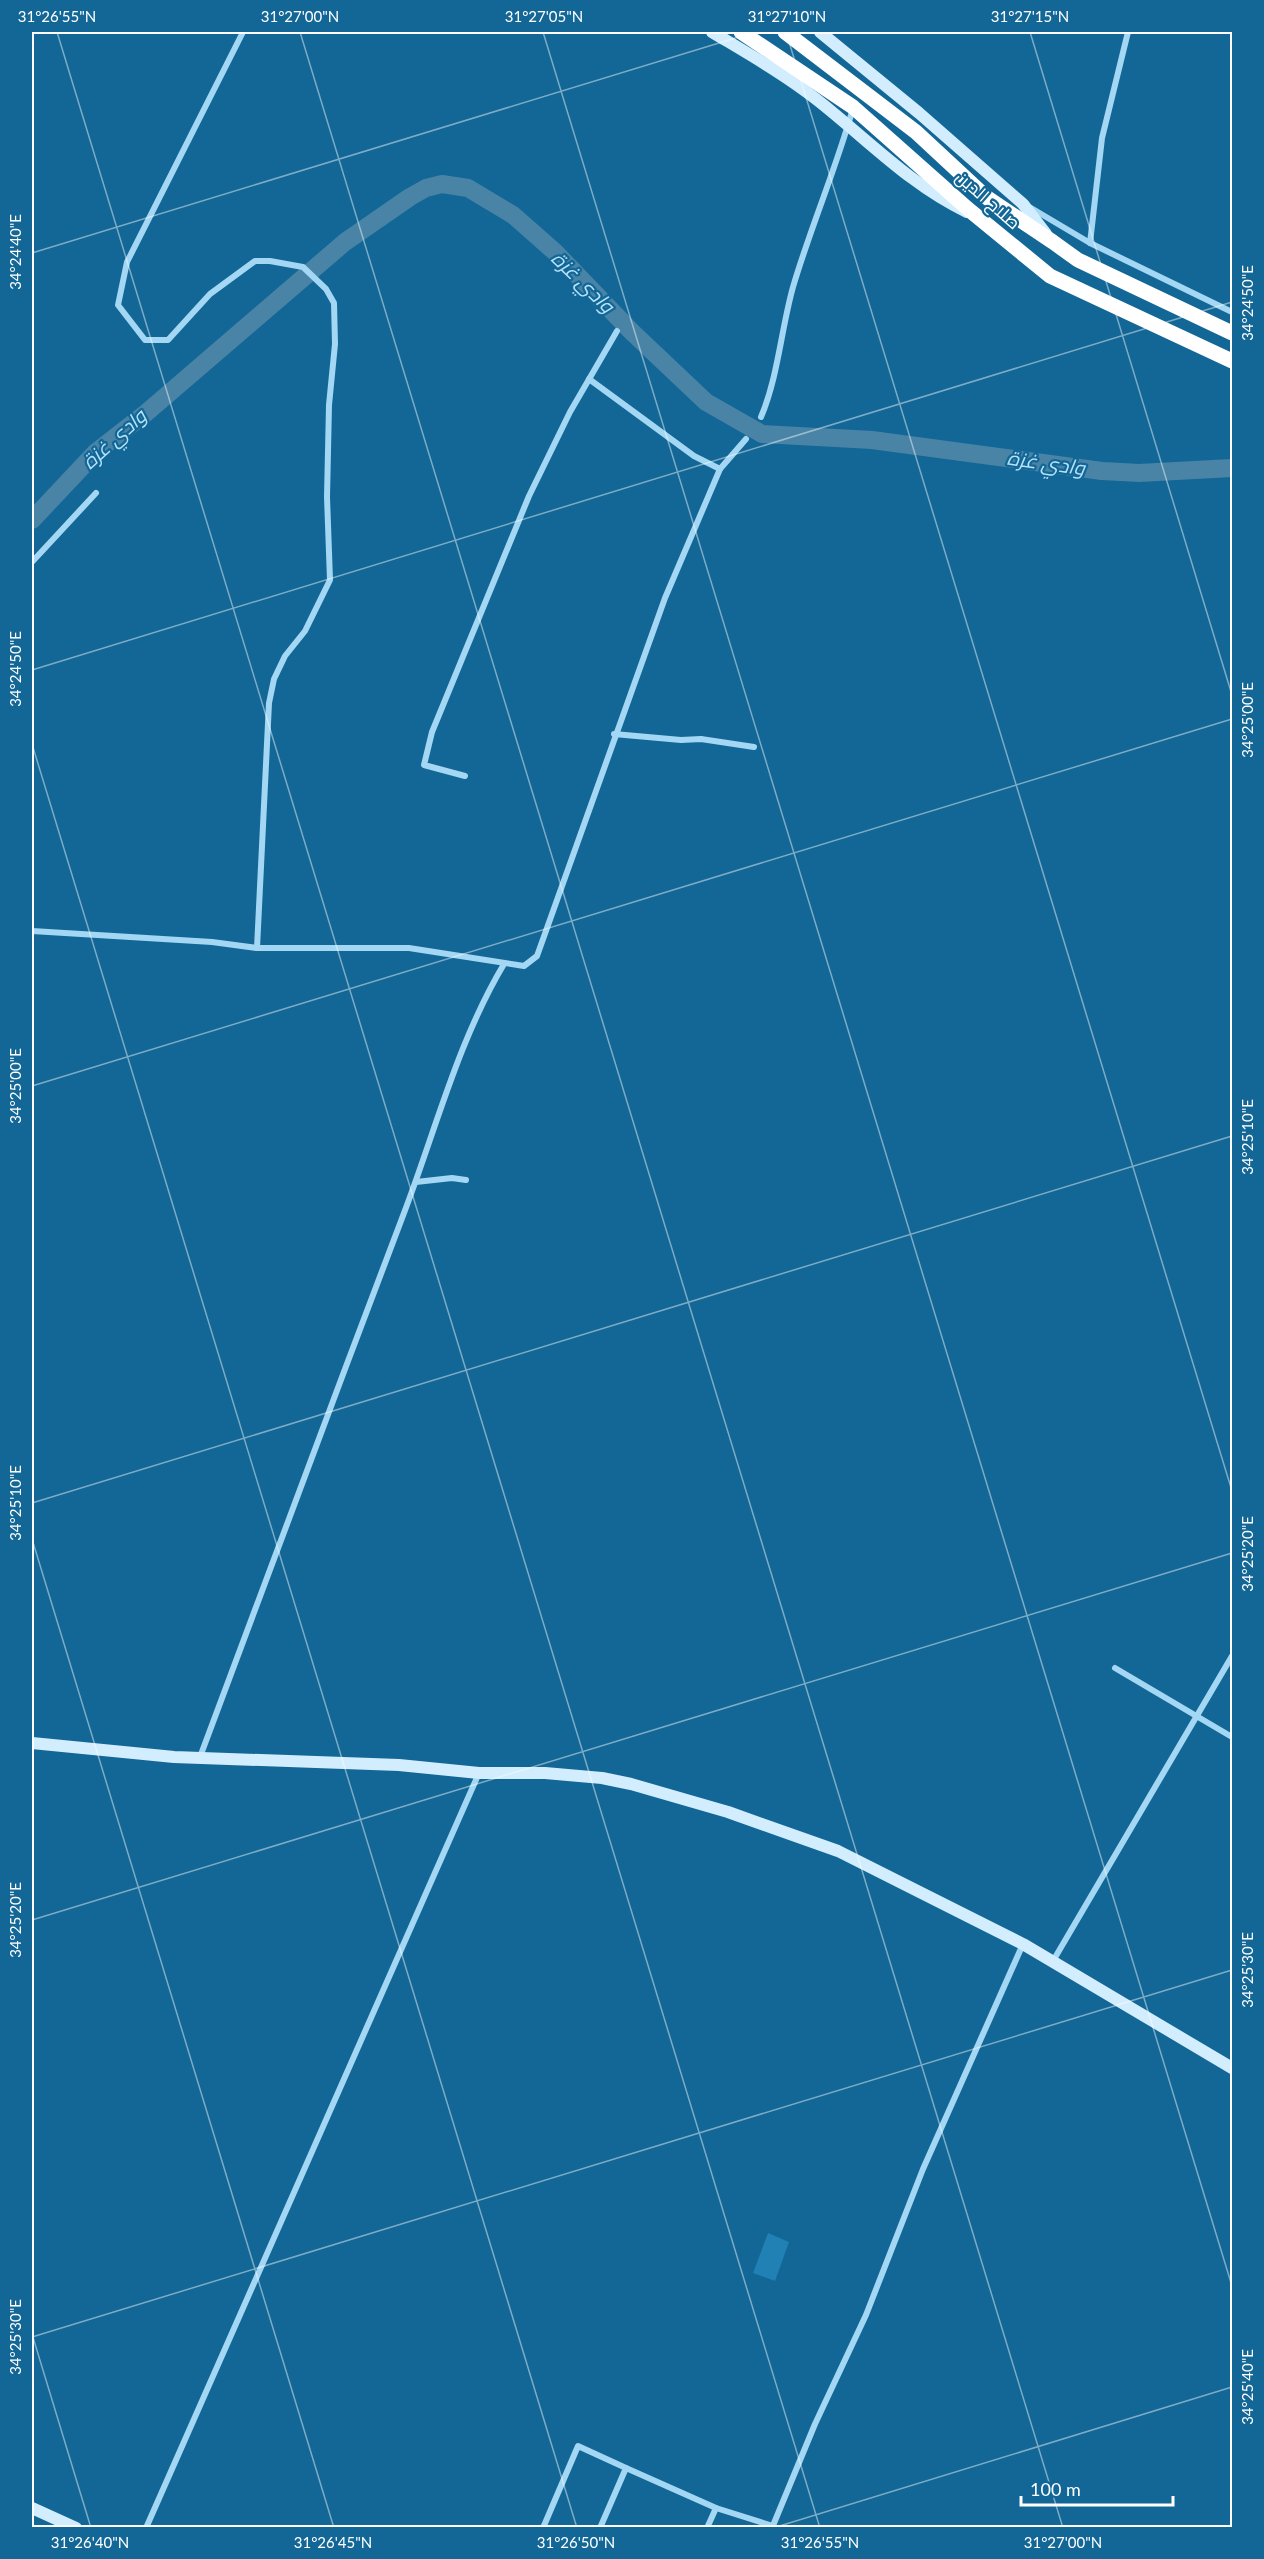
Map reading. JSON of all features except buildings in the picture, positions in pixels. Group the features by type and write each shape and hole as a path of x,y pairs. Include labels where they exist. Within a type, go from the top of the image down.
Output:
{"highway":[{"name":"صلاح الدين","path":"741,32 853,107 978,218 1050,276 1233,361"},
{"name":"صلاح الدين","path":"785,32 916,132 986,197 1078,260 1233,333"}],"street":[{"path":"243,32 127,262 118,305 144,340 168,340 210,294 255,261 270,261 303,267 326,289 334,303 335,344 329,405 327,497 330,580 305,631 285,656 272,687 269,702 257,948"},
{"path":"712,32 779,73 939,199 978,218"},
{"path":"820,32 920,113 1023,204 1053,242"},
{"path":"1090,243 1102,138 1128,32"},
{"path":"761,417 771,387 782,325 808,234 839,156 853,107"},
{"path":"1023,204 1090,243 1233,312"},
{"path":"465,776 424,765 432,732 529,496 589,379 617,331"},
{"path":"589,379 694,456 720,469"},
{"path":"32,931 212,942 257,948 344,950 356,947 409,948 462,954 504,964 524,966 537,956 614,734 665,598 720,469 746,440"},
{"path":"32,562 96,493"},
{"path":"614,734 681,740 701,739 754,747"},
{"path":"200,1758 416,1182 471,1028 504,964"},
{"path":"416,1182 452,1178 465,1180"},
{"path":"1053,1962 1233,1656"},
{"path":"1115,1668 1233,1737"},
{"path":"32,1743 200,1758 399,1765 479,1773 545,1773 602,1778 728,1812 838,1851 1023,1944 1233,2068"},
{"path":"146,2528 479,1773"},
{"path":"543,2528 578,2446 716,2508 773,2527 815,2424 866,2315 923,2169 1023,1944"},
{"path":"600,2528 626,2468"},
{"path":"32,2508 76,2528"},
{"path":"707,2528 716,2508"}],"shaded area":[{"path":"768,2233 789,2242 775,2281 753,2273"}],"waterway":[{"name":"وادي غزة","path":"32,520 96,452 146,413 345,242 410,197 426,188 442,184 468,188 513,215 555,252 632,332 706,402 762,434 872,440 1102,471 1139,473 1232,468"}]}
